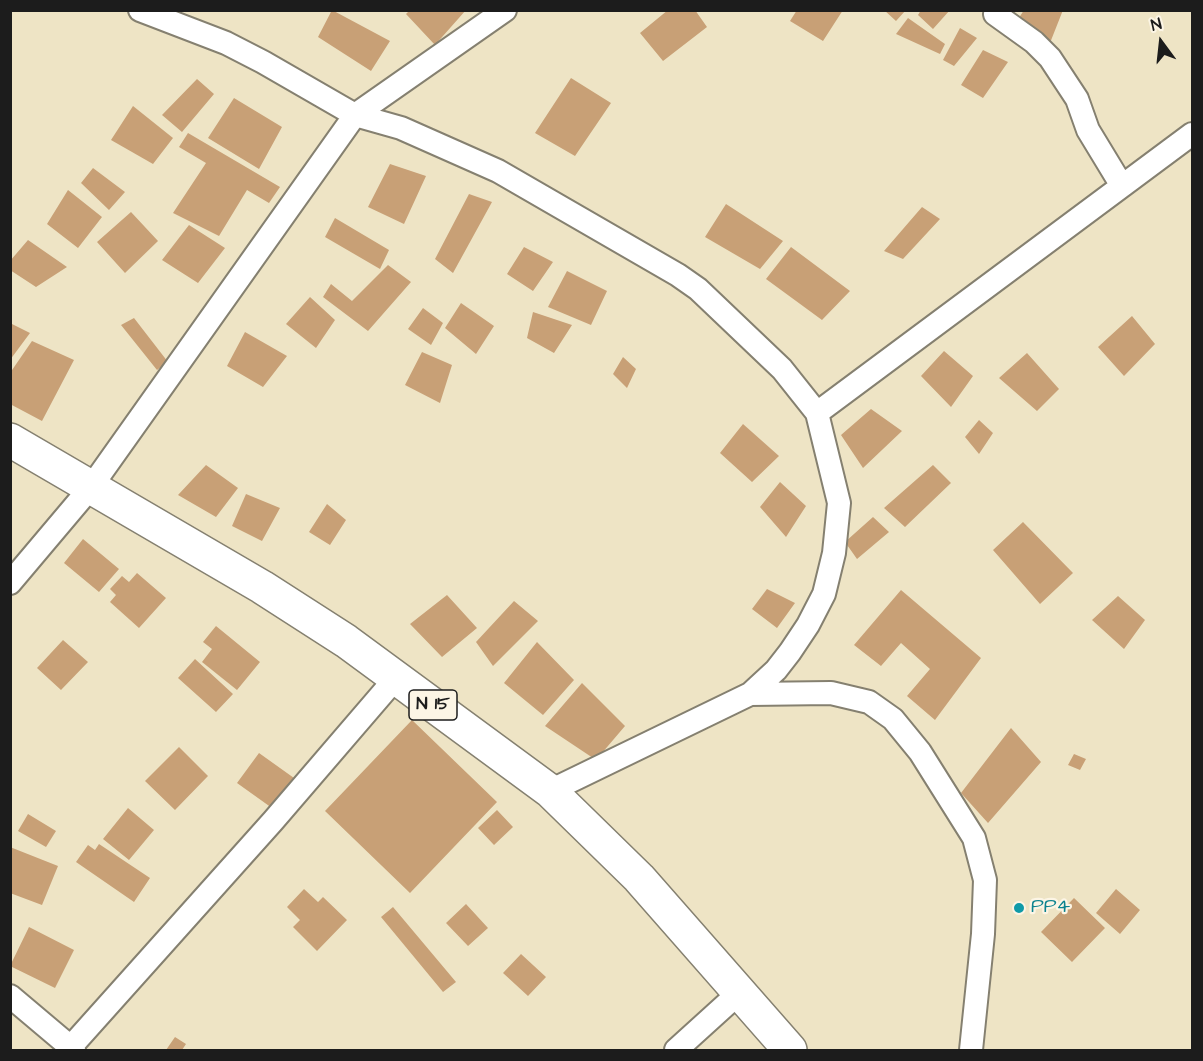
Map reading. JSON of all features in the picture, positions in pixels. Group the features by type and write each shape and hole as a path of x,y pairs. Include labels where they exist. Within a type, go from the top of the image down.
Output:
{"highway":[{"name":"N 15","path":"10,440 271,593 346,641 550,791 639,878 790,1050"}],"street":[{"path":"140,10 226,43 356,115 401,128 498,171 678,274 698,289 782,369 817,413 839,503 834,553 824,594 808,625 776,670 750,694 550,791"},
{"path":"10,583 91,487 356,115 505,10"},
{"path":"995,15 1034,42 1050,58 1077,99 1088,130 1122,186"},
{"path":"817,413 1192,134"},
{"path":"10,996 71,1050 273,822 395,679"},
{"path":"750,694 831,693 869,702 893,718 920,752 974,838 985,880 983,934 971,1050"},
{"path":"676,1050 740,992"}],"building":[{"path":"332,10 390,41 371,71 318,37"},
{"path":"410,10 466,10 435,45 406,14"},
{"path":"668,10 695,10 707,27 663,61 640,33"},
{"path":"797,10 843,10 823,41 790,21"},
{"path":"884,10 906,10 896,21"},
{"path":"921,10 950,10 933,29 918,15"},
{"path":"1024,10 1063,10 1048,48 1017,21"},
{"path":"908,18 945,44 940,54 896,34"},
{"path":"960,28 977,38 954,66 943,60"},
{"path":"983,50 1008,62 983,98 961,85"},
{"path":"571,78 611,103 575,156 535,133"},
{"path":"197,79 214,94 182,132 162,115"},
{"path":"234,98 282,127 259,169 208,138"},
{"path":"133,106 173,138 153,164 111,140"},
{"path":"188,133 280,187 269,203 247,190 219,236 173,213 206,163 179,147"},
{"path":"390,164 426,176 404,224 368,207"},
{"path":"93,168 125,192 109,210 81,183"},
{"path":"68,190 102,217 78,248 47,224"},
{"path":"469,194 492,202 453,273 435,259"},
{"path":"726,204 783,241 760,269 705,237"},
{"path":"922,207 940,219 903,259 884,251"},
{"path":"131,212 158,241 125,273 97,242"},
{"path":"335,218 389,250 380,269 325,237"},
{"path":"189,225 225,248 198,283 162,260"},
{"path":"28,240 67,267 36,287 10,270 10,261"},
{"path":"524,247 553,262 533,291 507,274"},
{"path":"791,247 850,291 822,320 766,279"},
{"path":"388,265 411,282 368,331 323,297 331,284 352,301"},
{"path":"567,271 607,291 591,325 548,307"},
{"path":"310,297 335,320 316,348 286,324"},
{"path":"461,303 494,326 476,354 445,328"},
{"path":"423,308 443,323 431,345 408,329"},
{"path":"533,312 572,325 554,353 527,338"},
{"path":"1132,316 1155,344 1124,376 1098,347"},
{"path":"134,318 168,362 157,370 121,325"},
{"path":"10,323 30,333 10,360"},
{"path":"245,332 287,356 263,387 227,366"},
{"path":"32,341 74,360 42,421 10,404 10,373"},
{"path":"944,351 973,376 951,407 921,376"},
{"path":"422,352 452,365 440,403 405,385"},
{"path":"1027,353 1059,389 1037,411 999,378"},
{"path":"623,357 636,369 627,388 613,374"},
{"path":"871,409 902,431 863,468 841,435"},
{"path":"979,420 993,433 979,454 965,437"},
{"path":"743,424 779,456 752,482 720,453"},
{"path":"206,465 238,488 216,517 178,495"},
{"path":"933,465 951,483 905,527 884,508"},
{"path":"780,482 806,506 786,537 760,507"},
{"path":"246,494 280,508 262,541 232,526"},
{"path":"327,504 346,520 330,545 309,532"},
{"path":"873,517 889,532 857,559 845,542"},
{"path":"1023,522 1073,573 1040,604 993,550"},
{"path":"83,539 119,569 99,592 64,563"},
{"path":"137,573 166,598 139,628 110,602 116,595 110,589 122,576 129,582"},
{"path":"767,589 795,603 777,628 752,609"},
{"path":"901,590 981,658 935,720 907,696 930,669 901,643 881,666 854,645"},
{"path":"447,595 477,628 442,657 410,624"},
{"path":"1118,596 1145,620 1124,649 1092,620"},
{"path":"514,601 538,621 493,666 476,642"},
{"path":"216,626 260,662 237,690 202,662 212,649 203,642"},
{"path":"63,640 88,662 61,690 37,668"},
{"path":"537,642 574,680 543,715 504,683"},
{"path":"195,659 233,694 216,712 178,678"},
{"path":"582,683 625,726 596,760 545,726"},
{"path":"412,720 497,802 410,893 325,811"},
{"path":"1011,728 1041,762 988,823 961,793"},
{"path":"179,747 208,776 175,810 145,781"},
{"path":"259,753 294,778 272,808 237,783"},
{"path":"1074,754 1086,759 1080,770 1068,765"},
{"path":"128,808 154,830 129,860 103,839"},
{"path":"497,810 513,827 494,845 478,828"},
{"path":"28,814 56,831 46,847 18,831"},
{"path":"99,844 150,878 134,902 76,862 88,845 95,850"},
{"path":"10,847 58,866 42,905 10,893"},
{"path":"304,889 318,902 323,897 347,920 317,951 293,927 300,920 287,907"},
{"path":"1116,889 1140,910 1120,934 1096,913"},
{"path":"1074,898 1105,928 1072,962 1041,932"},
{"path":"466,904 488,928 468,946 446,923"},
{"path":"393,907 456,982 443,992 381,917"},
{"path":"29,927 74,950 55,988 10,966"},
{"path":"521,954 546,977 528,996 503,973"},
{"path":"175,1037 186,1044 182,1050 166,1050"}],"place":[{"name":"PP4","path":"1019,908"}]}
